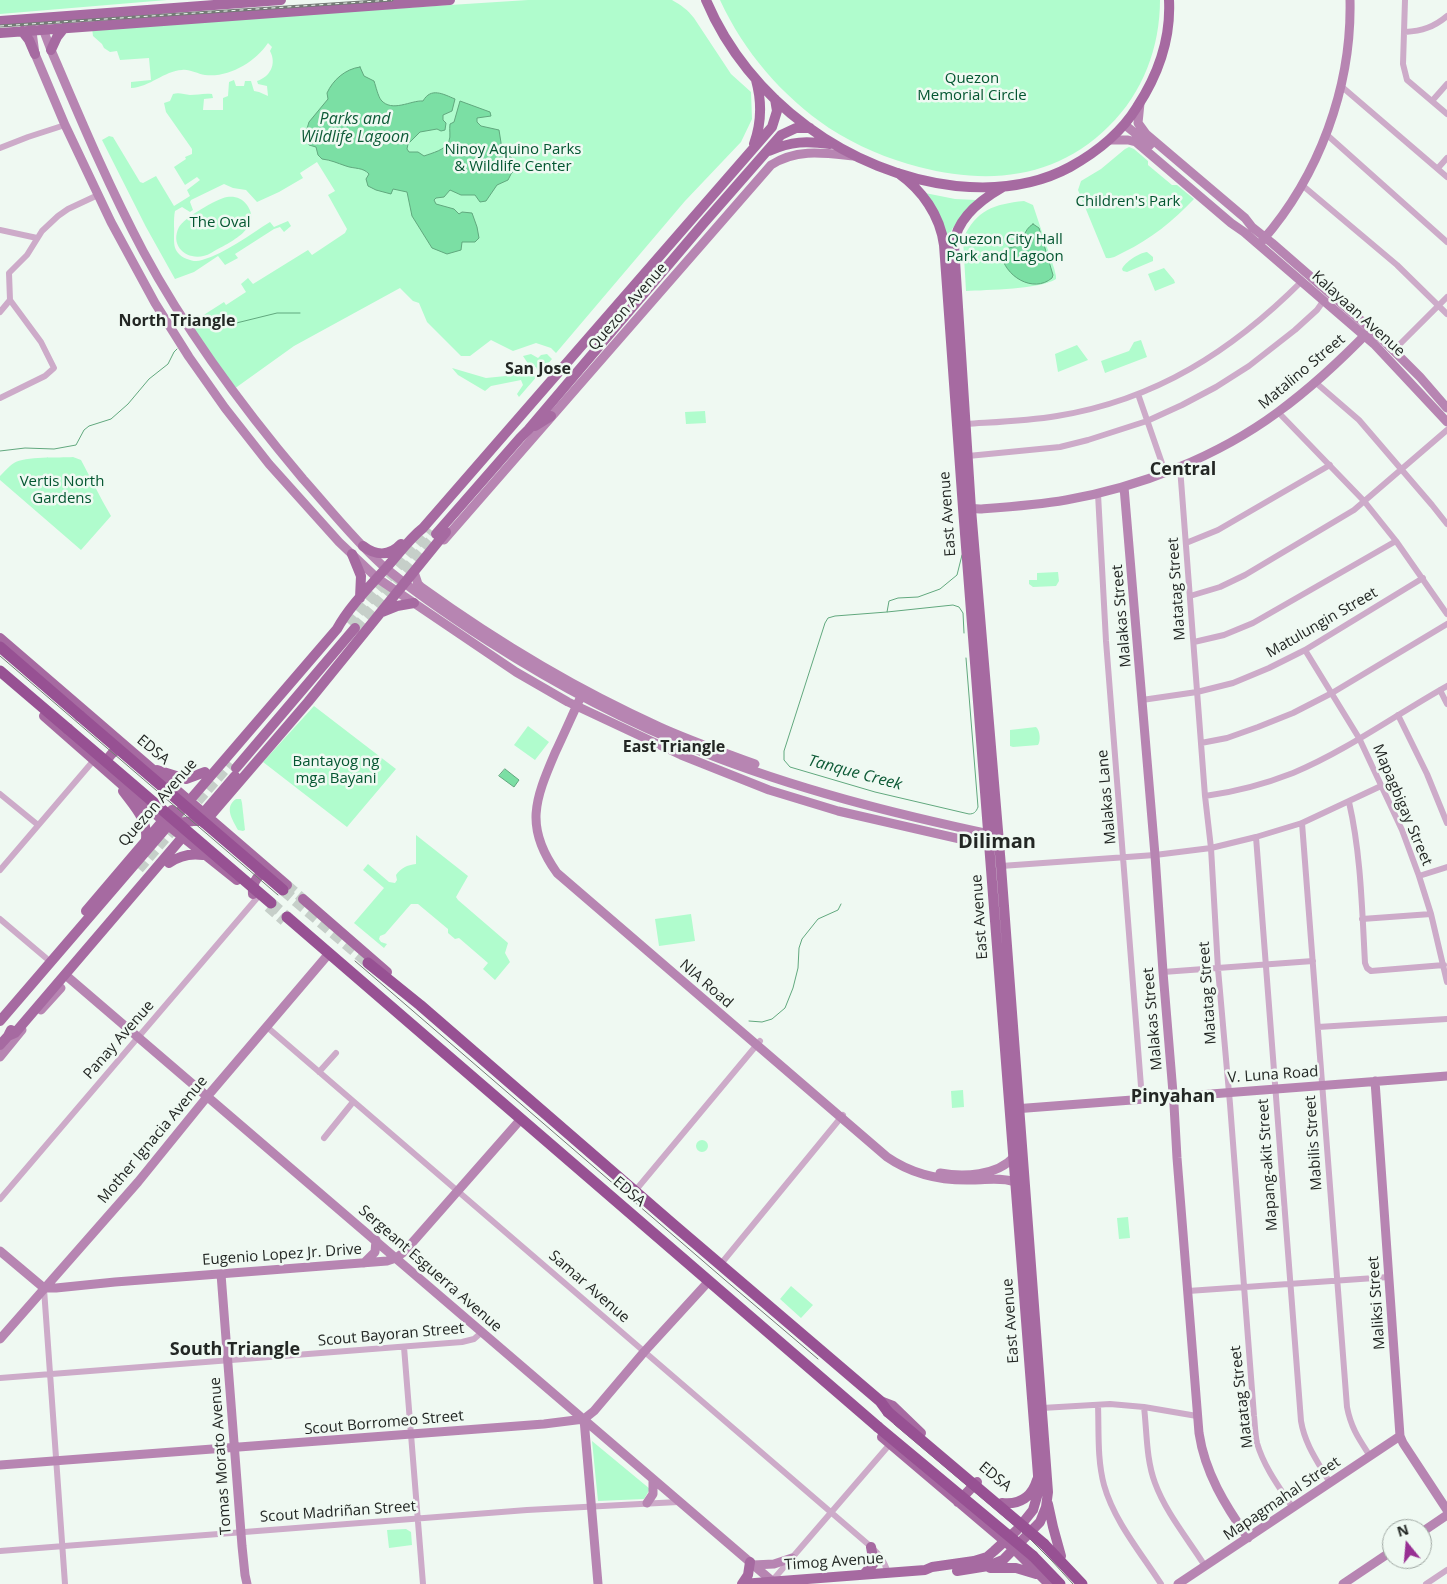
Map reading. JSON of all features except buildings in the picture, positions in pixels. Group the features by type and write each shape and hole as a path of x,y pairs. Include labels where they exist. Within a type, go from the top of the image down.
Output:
{"highway":[{"name":"EDSA","path":"0,647 285,887"},
{"path":"0,671 270,905"},
{"name":"EDSA","path":"285,919 356,976 878,1427 1033,1556 1060,1584"},
{"name":"EDSA","path":"368,963 420,1005 880,1401 888,1412 1032,1533 1084,1584"}],"main road":[{"path":"0,21 281,0"},
{"path":"0,33 450,0"},
{"path":"706,0 727,40 756,79 775,99 810,128 857,156 898,173 949,185 967,187 1003,187 1032,182 1062,171 1093,154 1109,140 1125,125 1140,103 1155,74 1169,28 1169,0"},
{"path":"51,50 57,36 65,27"},
{"path":"27,31 35,54"},
{"name":"Quezon Avenue","path":"753,148 761,118 761,105 756,79"},
{"path":"775,99 777,111 772,127 779,128 781,135 796,128 810,128"},
{"name":"Quezon Avenue","path":"233,765 349,623 360,599 377,578 415,534 423,528 772,127"},
{"name":"Quezon Avenue","path":"204,819 359,634 378,616 522,441 781,135"},
{"name":"Quezon Avenue","path":"759,160 769,151 793,142 809,141 834,144"},
{"name":"East Avenue","path":"898,173 912,184 932,210 944,240 994,832 1015,1109 1047,1473 1046,1507 1042,1519 1029,1525"},
{"name":"East Avenue","path":"967,508 972,456 966,424 954,242 958,231 969,215 984,200 1003,187"},
{"name":"Quezon Avenue","path":"415,534 419,524 504,427 526,410"},
{"name":"Quezon Avenue","path":"526,410 512,435 433,532 520,438 529,435"},
{"path":"529,435 551,416"},
{"path":"363,546 376,553 389,553 398,548 419,524"},
{"path":"352,554 361,576 360,599"},
{"path":"378,616 393,607 414,602"},
{"name":"Quezon Avenue","path":"186,799 205,772 333,624 349,623"},
{"name":"Quezon Avenue","path":"1,1021 186,799 337,629 349,623"},
{"name":"Quezon Avenue","path":"204,819 224,800 308,702 362,637 367,628"},
{"name":"EDSA","path":"0,638 150,767 186,799 204,819 225,832 268,869 285,887"},
{"path":"0,678 106,772 187,837 204,855 255,896 270,905"},
{"path":"94,760 109,743 111,734"},
{"path":"106,772 106,764 112,753 119,749 127,748"},
{"path":"150,767 185,779 205,772"},
{"path":"116,780 144,821 147,829 146,839"},
{"path":"224,800 221,814 225,832"},
{"path":"167,821 204,819 255,863 268,869 256,878 253,884 255,896"},
{"name":"Quezon Avenue","path":"1,1021 9,1002 146,839 167,821"},
{"path":"46,998 61,988 169,863 187,837"},
{"name":"Quezon Avenue","path":"8,1036 15,1033 187,837"},
{"name":"East Avenue","path":"995,847 1001,866 1015,1109 1015,1182 1038,1475 1036,1502 1039,1509 1029,1525"},
{"path":"169,863 176,858 186,855 204,855"},
{"name":"Quezon Avenue","path":"0,1046 11,1029 142,871 5,1024 1,1021"},
{"name":"EDSA","path":"303,899 409,990 420,1005"},
{"name":"EDSA","path":"285,919 353,981 373,991"},
{"path":"25,1028 34,1011"},
{"name":"EDSA","path":"880,1401 893,1406 977,1482 1029,1525 1061,1556 1084,1584"},
{"name":"EDSA","path":"866,1416 877,1432 890,1444 1005,1541 1047,1582"},
{"path":"1002,1503 1015,1503 1025,1499 1033,1490 1038,1475"},
{"path":"958,1502 977,1482"},
{"path":"1047,1497 1061,1556"},
{"path":"983,1523 991,1538 989,1555"},
{"name":"Timog Avenue","path":"928,1570 932,1567 974,1561 989,1555 1005,1541 1029,1525"},
{"name":"Timog Avenue","path":"744,1584 789,1582 864,1574 928,1570 935,1572 981,1568 998,1562 1014,1549 1029,1525"},
{"path":"864,1574 874,1563 872,1547"},
{"path":"744,1584 751,1564"},
{"path":"981,1568 1016,1568 1029,1571 1047,1582"}],"street":[{"path":"1262,241 1285,212 1302,185 1326,134 1341,86 1347,51 1350,0"},
{"path":"1405,0 1404,75 1412,86 1447,114"},
{"path":"1405,32 1429,28 1447,16"},
{"path":"43,18 43,30 96,155 142,249 201,347 277,449 333,514 386,568 414,602 516,672 579,707 674,752 739,779 797,799 838,811 995,847"},
{"path":"27,31 31,19"},
{"path":"35,54 65,125 98,195 152,299 189,357 225,408 264,458 323,524 377,578 401,587 514,658 656,732 702,752 842,799 994,832"},
{"path":"1432,101 1447,84"},
{"path":"1341,86 1447,176"},
{"name":"Kalayaan Avenue","path":"1140,103 1138,123 1143,131 1245,218 1245,227"},
{"path":"0,148 65,125"},
{"name":"Kalayaan Avenue","path":"1125,125 1138,139 1262,241 1368,333 1447,422"},
{"path":"1326,134 1447,242"},
{"path":"1109,140 1138,139"},
{"name":"Quezon Avenue","path":"551,416 770,165 778,160 806,152 857,156"},
{"path":"82,162 96,155"},
{"path":"1438,168 1447,158"},
{"path":"1302,185 1397,265 1447,314"},
{"path":"0,398 45,376 54,368 41,342 10,300 9,274 27,255 42,232 58,216 68,209 98,195"},
{"path":"0,230 37,238"},
{"name":"Kalayaan Avenue","path":"1262,241 1324,300 1393,351 1447,408"},
{"path":"0,274 9,274"},
{"path":"966,424 1055,416 1098,407 1138,394 1183,373 1232,343 1302,281"},
{"path":"1393,351 1447,297"},
{"path":"0,312 10,300"},
{"path":"972,456 1060,446 1096,438 1147,421 1216,387 1249,366 1295,330 1324,300"},
{"name":"Matalino Street","path":"967,508 1052,502 1098,494 1180,467 1245,434 1278,412 1315,382 1368,333"},
{"path":"1315,382 1359,420 1447,524"},
{"path":"1138,394 1165,472"},
{"path":"1278,412 1364,501 1396,541 1447,614"},
{"path":"1190,596 1220,587 1245,575 1354,510 1447,430"},
{"path":"1186,543 1218,530 1330,465"},
{"name":"Matatag Street","path":"1180,467 1205,796 1211,848 1218,969 1243,1287 1257,1442 1272,1477 1293,1508"},
{"name":"Malakas Street","path":"1124,487 1155,855 1197,1416 1201,1446 1209,1474 1220,1495 1248,1538"},
{"name":"Malakas Lane","path":"1098,494 1106,641 1142,1099"},
{"path":"323,524 333,514"},
{"path":"1194,642 1224,635 1253,623 1396,541"},
{"path":"414,572 420,586 471,623 585,694 686,738 791,778 848,795 994,832"},
{"name":"Matulungin Street","path":"1142,700 1197,692 1233,683 1269,668 1305,650 1423,578"},
{"path":"1201,743 1227,738 1293,714 1447,624"},
{"name":"Mapagbigay Street","path":"1305,650 1359,738 1402,830 1431,914 1447,982"},
{"path":"1205,796 1256,786 1294,772 1359,738 1447,686"},
{"path":"1440,690 1447,704"},
{"name":"NIA Road","path":"585,694 547,785 542,802 542,831 548,848 560,868 842,1116 887,1158 910,1170 951,1181 1001,1179 1015,1182"},
{"path":"1398,715 1427,774 1447,823"},
{"path":"0,870 94,760"},
{"path":"1001,866 1155,855 1211,848 1302,823 1381,786"},
{"path":"0,794 38,825"},
{"path":"1349,802 1355,826 1365,963 1367,968 1371,970 1444,965"},
{"path":"879,820 882,809"},
{"name":"Mabilis Street","path":"1302,823 1337,1281 1350,1422 1370,1456"},
{"name":"Mapang-akit Street","path":"1256,837 1301,1421 1303,1436 1330,1482"},
{"path":"1419,876 1447,867"},
{"name":"Panay Avenue","path":"0,1199 255,896"},
{"path":"1362,919 1431,914"},
{"path":"0,919 46,958"},
{"name":"Mother Ignacia Avenue","path":"0,1339 138,1182 326,957"},
{"path":"1163,972 1313,961"},
{"name":"Sergeant Esguerra Avenue","path":"69,978 773,1583"},
{"path":"0,1057 61,988"},
{"path":"1318,1027 1447,1019"},
{"name":"Samar Avenue","path":"267,1027 872,1547 885,1562 888,1573"},
{"path":"635,1191 758,1043"},
{"path":"319,1072 336,1053"},
{"name":"V. Luna Road","path":"1015,1109 1447,1076"},
{"name":"Maliksi Street","path":"1375,1081 1400,1436 1447,1510"},
{"path":"324,1138 353,1102"},
{"path":"720,1265 842,1116"},
{"name":"NIA Road","path":"842,1116 889,1153 913,1166 932,1171 949,1174 989,1172 1007,1164 1014,1157"},
{"path":"396,1258 404,1252 521,1119"},
{"path":"364,1263 375,1252 376,1240"},
{"path":"0,1251 44,1288 66,1584"},
{"name":"Eugenio Lopez Jr. Drive","path":"44,1288 364,1263 387,1261 396,1258"},
{"path":"58,1271 60,1281 67,1286"},
{"name":"Tomas Morato Avenue","path":"221,1274 245,1581"},
{"path":"1188,1291 1389,1277"},
{"path":"598,1584 584,1419 594,1411 644,1352 709,1281"},
{"name":"Scout Bayoran Street","path":"0,1378 462,1342 474,1339 482,1332"},
{"path":"404,1347 423,1584"},
{"path":"1098,1404 1101,1462 1108,1497 1128,1533 1162,1584"},
{"path":"1042,1408 1098,1404 1144,1406 1197,1416"},
{"path":"1144,1406 1149,1463 1154,1482 1161,1498 1206,1566"},
{"name":"Scout Borromeo Street","path":"0,1465 544,1424 584,1419"},
{"name":"Mapagmahal Street","path":"1178,1584 1400,1436"},
{"path":"773,1583 792,1558 890,1444"},
{"path":"647,1503 653,1494 653,1480"},
{"name":"Scout Madriñan Street","path":"0,1551 418,1519 678,1502"},
{"path":"1432,1525 1447,1515"},
{"path":"751,1564 774,1564 792,1558"},
{"path":"1343,1584 1382,1558"},
{"path":"1426,1584 1447,1570"}],"green space":[{"path":"0,0 167,0 0,14"},
{"name":"Ninoy Aquino Parks & Wildlife Center","path":"528,0 672,0 687,10 731,74 751,92 752,119 741,142 685,201 556,353 551,348 536,343 513,351 491,340 470,356 461,356 427,322 419,303 413,301 400,288 294,346 234,389 188,325 224,302 226,305 246,292 241,284 248,278 253,284 308,250 312,255 345,233 347,229 328,195 335,191 317,162 300,173 303,178 257,202 246,190 224,184 191,200 193,210 190,212 182,207 175,211 174,224 174,245 178,253 187,259 200,261 220,253 270,222 274,227 288,221 291,226 284,232 280,227 274,229 235,254 238,258 225,265 218,256 194,272 175,279 102,140 109,136 113,137 140,182 143,183 156,176 174,206 190,196 187,190 200,180 197,177 185,185 174,167 186,159 185,157 192,154 192,149 166,112 164,103 170,101 175,93 190,95 212,94 213,98 204,99 203,110 223,110 223,98 228,96 229,82 234,80 236,86 244,86 245,81 251,81 254,91 268,96 267,86 258,84 257,81 266,76 271,69 273,61 270,51 272,47 268,43 249,62 223,74 205,75 188,70 175,71 144,85 131,88 131,82 151,80 149,58 120,60 117,51 110,52 93,36 92,28"},
{"name":"Quezon Memorial Circle","path":"720,0 1160,0 1157,35 1147,68 1131,99 1109,126 1088,144 1067,157 1044,167 996,176 971,176 945,173 907,164 862,146 829,128 796,102 766,72 741,37"},
{"name":"Children's Park","path":"1129,147 1148,161 1148,165 1172,185 1177,185 1194,199 1170,222 1152,235 1118,255 1106,258 1078,190 1081,181 1101,169"},
{"path":"925,193 955,199 976,200 952,229 949,241 942,223"},
{"name":"The Oval","path":"227,197 238,198 243,201 251,214 251,221 241,235 204,256 196,257 179,248 176,235 182,223 201,209"},
{"name":"Quezon City Hall Park and Lagoon","path":"1024,201 1033,205 1056,279 1027,287 966,291 963,239 968,229 987,210 1004,204"},
{"path":"1147,252 1153,257 1153,261 1127,272 1123,271 1122,269 1129,261"},
{"path":"1164,268 1175,283 1155,291 1148,274"},
{"path":"1141,340 1147,357 1105,373 1101,361 1129,351 1134,342"},
{"path":"1077,345 1088,360 1058,372 1055,354"},
{"path":"531,354 538,358 541,355 547,354 552,359 519,397 517,394 523,385 521,380 491,386 485,391 458,375 452,368 486,378 506,376 507,370 526,372 534,376 539,373 536,367 532,368 523,356"},
{"path":"705,411 706,423 686,424 685,412"},
{"name":"Vertis North Gardens","path":"73,457 81,460 111,516 81,550 0,480 0,476 7,469 19,461 34,458"},
{"path":"1058,572 1059,581 1056,586 1033,587 1029,584 1029,580 1037,580 1037,573"},
{"name":"Bantayog ng mga Bayani","path":"314,706 396,769 347,827 263,762"},
{"path":"528,726 549,742 535,760 514,745"},
{"path":"1036,727 1040,736 1038,745 1010,746 1010,730"},
{"path":"236,799 241,799 242,803 245,830 243,831 238,830 230,813 230,806"},
{"path":"416,835 468,876 456,897 508,943 505,953 510,962 495,980 483,969 488,963 459,938 455,939 448,933 448,929 418,904 411,904 385,934 380,936 381,942 387,944 384,948 354,923 384,888 363,870 368,864 389,882 395,883 397,880 396,875 400,870 416,864"},
{"path":"691,914 695,941 659,946 655,919"},
{"path":"963,1090 964,1107 952,1108 951,1091"},
{"path":"700,1140 704,1140 708,1146 704,1152 700,1152 696,1148 696,1144"},
{"path":"1128,1217 1130,1238 1119,1239 1117,1218"},
{"path":"791,1286 813,1305 801,1318 780,1299"},
{"path":"592,1441 650,1489 644,1499 598,1501"},
{"path":"406,1529 411,1532 412,1545 389,1548 387,1530"}],"water":[{"name":"Parks and Wildlife Lagoon","path":"360,67 364,76 374,81 378,94 385,104 396,106 423,101 433,93 455,99 452,111 443,115 443,120 446,123 445,130 437,129 420,132 408,144 407,149 409,152 418,152 424,156 445,147 450,139 450,124 454,122 460,101 490,112 491,116 477,118 477,122 481,126 499,130 502,149 513,159 516,169 508,180 497,185 486,201 480,202 475,195 461,195 450,190 444,197 434,200 436,204 454,209 459,214 462,212 472,213 479,238 475,242 462,242 461,250 447,254 432,248 412,216 407,192 393,189 391,194 376,190 368,186 366,179 369,174 367,172 322,159 318,155 316,147 309,145 306,132 309,122 328,99 327,93 330,88 336,80 349,70"},
{"path":"1033,224 1039,228 1053,275 1052,278 1036,284 1020,280 1013,275 1003,261 1001,253 1019,244 1023,240 1027,229"},
{"path":"505,769 519,780 514,787 499,776"}],"waterway":[{"path":"216,328 277,313 300,313"},
{"path":"0,451 25,448 54,449 76,445 84,430 89,426 111,419 128,404 149,379 168,364 177,349"},
{"name":"Tanque Creek","path":"962,555 957,575 940,589 918,597 898,598 889,601 887,612 953,605 959,607 963,613 964,633"},
{"name":"Tanque Creek","path":"887,612 828,618 784,751 784,760 790,767 875,792 969,814 974,813 978,807 966,658"},
{"name":"Tanque Creek","path":"749,1021 762,1022 772,1019 785,1008 798,968 799,948 802,939 818,919 838,910 841,904"}],"tunnel":[{"path":"349,624 430,529"},
{"path":"355,628 436,534"},
{"path":"139,869 231,763"},
{"path":"287,885 303,899"},
{"path":"283,890 368,963"},
{"path":"271,903 287,917"},
{"path":"268,907 284,921"}],"tram line":[{"path":"0,656 278,895"},
{"path":"355,961 818,1359"},
{"path":"894,1424 1028,1537 1073,1584"}],"railway":[{"path":"0,26 392,0"}],"district":[{"name":"North Triangle","path":"177,321"},
{"name":"San Jose","path":"538,369"},
{"name":"Central","path":"1183,470"},
{"name":"East Triangle","path":"674,747"},
{"name":"Diliman","path":"997,842"},
{"name":"Pinyahan","path":"1173,1097"},
{"name":"South Triangle","path":"235,1350"}]}
